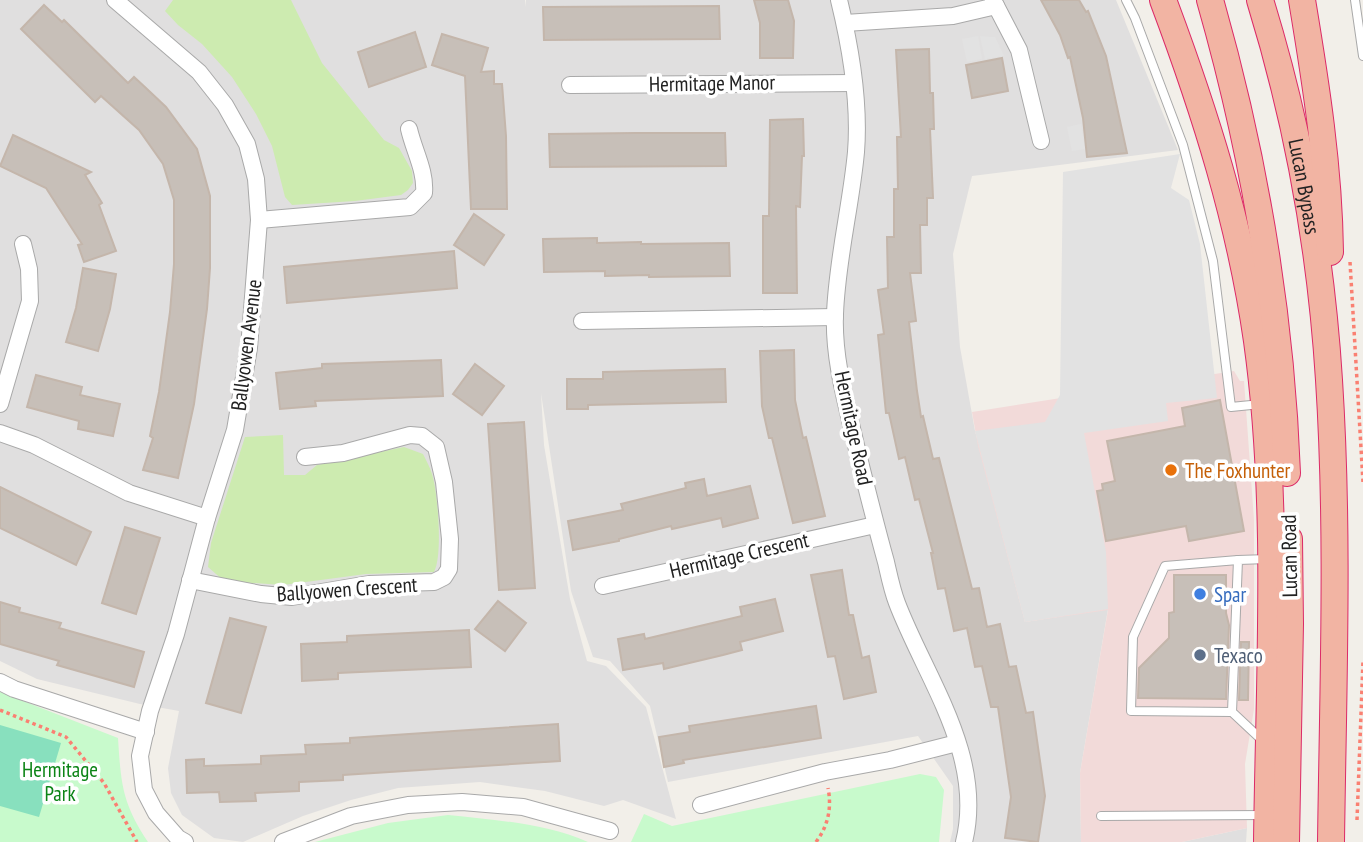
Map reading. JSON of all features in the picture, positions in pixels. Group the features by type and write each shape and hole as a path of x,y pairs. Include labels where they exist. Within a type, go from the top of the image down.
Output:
{"highway":[{"path":"1163,0 1196,89 1232,213 1254,327 1264,404 1271,559 1267,842"},
{"path":"1177,0 1230,144 1256,187"},
{"path":"1210,0 1231,76 1256,187"},
{"name":"Lucan Bypass","path":"1260,0 1303,178 1321,299 1329,379"},
{"path":"1302,0 1319,107 1326,174 1331,284 1329,379 1335,524 1331,842"},
{"name":"Lucan Road","path":"1256,187 1282,378 1286,455 1290,624 1286,842"}],"street":[{"name":"Hermitage Road","path":"839,0 845,23 857,110 856,151 838,267 835,317 842,380 895,599 949,715 966,777 968,806 964,842"},
{"path":"845,23 954,16 994,3 1019,50 1041,141"},
{"name":"Ballyowen Avenue","path":"126,4 199,72 225,104 247,144 256,179 259,220 249,348 235,430 207,518 141,756 144,790 156,813 178,838 186,842"},
{"name":"Hermitage Manor","path":"570,85 854,83"},
{"path":"259,220 410,207 424,193 425,178 415,155 409,129"},
{"path":"0,404 30,301 29,269 23,244"},
{"path":"582,321 835,317"},
{"path":"0,433 34,445 129,493 207,518"},
{"name":"Ballyowen Crescent","path":"190,580 261,594 292,597 369,584 435,582 444,577 449,569 450,540 444,482 436,447 422,436 410,435 343,453 305,457"},
{"name":"Hermitage Crescent","path":"603,586 876,525"},
{"path":"0,682 14,690 146,732"},
{"path":"701,805 825,772 890,760 957,743"},
{"path":"282,842 351,816 408,805 462,802 523,807 610,831"}],"lane":[{"path":"1126,0 1189,167 1213,261 1231,407 1264,404"},
{"path":"1355,0 1363,56"},
{"path":"1268,745 1231,712 1131,711 1133,637 1165,566 1271,559"},
{"path":"1231,712 1238,560"},
{"path":"1101,816 1267,815"}],"path":[{"path":"1357,825 1363,661"},
{"path":"0,709 66,737 104,783 137,842"},
{"path":"816,842 824,832 828,815 828,788"}],"shaded area":[{"path":"0,0 525,0 526,7 526,0 1116,0 1178,150 972,176 953,254 960,347 975,431 1025,622 1108,609 1080,773 1081,842 950,842 953,829 953,786 918,736 668,782 650,706 610,661 593,657 571,591 541,393 544,445 570,599 587,661 606,666 646,707 676,819 623,800 604,806 545,791 480,782 398,788 303,816 243,842 214,838 182,815 171,793 168,768 179,711 37,679 0,661"},
{"path":"978,36 982,59 967,62 962,39"},
{"path":"980,36 995,37 1004,56 985,59"},
{"path":"1081,124 1085,149 1072,151 1067,127"},
{"path":"1180,154 1171,188 1189,200 1200,244 1217,398 1166,403 1168,421 1084,433 1106,552 1108,609 1025,622 975,431 1045,422 1060,395 1063,172"},
{"path":"1234,371 1240,381 1244,381 1254,520 1254,709 1245,764 1247,828 1182,842 1081,842 1080,773 1108,610 1025,622 978,446 972,412"},
{"path":"1247,828 1246,842 1182,842"}],"green space":[{"path":"173,0 291,0 322,63 384,140 399,148 412,171 413,183 408,190 401,195 355,201 292,205 285,197 272,146 256,114 232,77 202,44 165,11"},
{"path":"283,435 284,475 305,475 317,465 404,447 423,454 432,474 438,509 439,539 434,572 366,574 283,585 224,581 208,567 211,543 245,437"},
{"name":"Hermitage Park","path":"0,692 118,738 124,793 148,842 0,842"},
{"path":"0,725 61,743 39,817 0,806"},
{"path":"920,774 936,777 944,790 939,842 631,842 644,814 672,826"},
{"path":"448,815 537,826 588,842 315,842 388,823"}],"building":[{"path":"754,0 788,0 794,21 793,58 760,58 760,23"},
{"path":"1041,0 1079,0 1086,12 1088,11 1106,56 1127,153 1087,157 1083,118 1070,57 1068,58 1060,35"},
{"path":"44,5 62,22 64,20 128,83 134,77 147,89 166,107 197,149 210,196 210,268 194,404 178,478 143,470 153,438 150,436 170,312 174,264 174,200 163,164 139,130 101,96 95,102 21,29"},
{"path":"719,6 720,39 544,40 543,7"},
{"path":"415,32 426,67 369,87 358,52"},
{"path":"442,34 488,48 481,72 494,71 494,84 502,84 507,209 471,209 465,76 432,65"},
{"path":"929,49 934,129 930,129 933,198 927,198 927,225 920,225 921,273 910,273 916,321 909,322 917,391 933,459 939,458 972,589 979,588 987,627 1000,624 1009,667 1016,666 1026,713 1033,712 1045,796 1038,842 1005,838 1011,797 998,707 991,707 982,666 975,667 967,628 954,631 945,588 938,589 933,553 919,499 915,500 905,457 899,459 889,413 886,413 878,335 884,334 878,290 888,288 887,237 894,237 894,189 898,189 897,137 901,137 896,50"},
{"path":"1002,58 1008,91 972,98 966,65"},
{"path":"803,119 804,156 800,207 796,206 797,293 763,293 763,216 769,216 770,120"},
{"path":"725,133 726,166 550,167 549,134"},
{"path":"13,135 91,172 85,175 102,203 99,205 116,251 84,262 78,245 82,244 46,188 0,166"},
{"path":"474,214 504,235 484,265 454,245"},
{"path":"597,238 597,243 729,243 730,276 649,277 605,276 605,271 544,272 543,239"},
{"path":"454,251 457,288 287,303 284,267"},
{"path":"83,268 116,274 110,309 98,351 66,342 76,308"},
{"path":"794,350 795,400 825,516 793,523 762,406 760,351"},
{"path":"441,360 443,396 315,401 316,406 280,409 276,373 322,368 322,364"},
{"path":"475,364 504,386 482,415 453,394"},
{"path":"725,369 726,402 588,405 588,409 567,409 567,379 603,379 603,372"},
{"path":"36,375 82,387 80,395 120,404 113,436 78,429 79,421 27,407"},
{"path":"1220,400 1244,531 1189,541 1186,526 1106,541 1097,491 1103,490 1102,484 1115,481 1107,441 1185,426 1182,408"},
{"path":"524,422 535,588 499,590 488,424"},
{"path":"704,479 707,496 750,486 758,518 723,527 721,518 672,529 671,526 619,541 573,550 568,521 623,510 621,504 686,488 685,483"},
{"path":"0,487 91,532 76,565 0,528"},
{"path":"125,527 160,538 136,614 102,603"},
{"path":"842,570 849,615 853,615 862,658 869,656 876,692 844,699 835,656 828,657 811,575"},
{"name":"Texaco","path":"1174,575 1226,575 1226,613 1229,625 1226,699 1138,698 1139,668 1169,638 1169,613 1174,612"},
{"path":"775,599 783,631 740,642 742,650 723,655 664,669 663,663 623,670 618,639 644,634 645,639 742,616 740,607"},
{"path":"498,601 526,623 505,651 475,629"},
{"path":"0,602 20,608 19,612 61,623 59,628 144,652 134,687 57,665 59,661 0,644"},
{"path":"230,618 266,627 241,713 206,703"},
{"path":"469,630 471,667 338,673 338,679 302,681 301,644 347,642 347,636"},
{"path":"1241,642 1249,642 1248,700 1239,700"},
{"path":"816,706 821,738 683,760 684,763 664,767 659,737 690,732 689,726"},
{"path":"558,724 560,761 343,775 343,780 299,782 299,791 255,793 256,801 220,802 219,792 187,793 186,760 204,759 204,766 261,764 261,756 306,754 305,745 350,743 350,738"}],"place":[{"name":"The Foxhunter","path":"1171,470"},
{"name":"Spar","path":"1200,594"},
{"name":"Texaco","path":"1200,655"}]}
